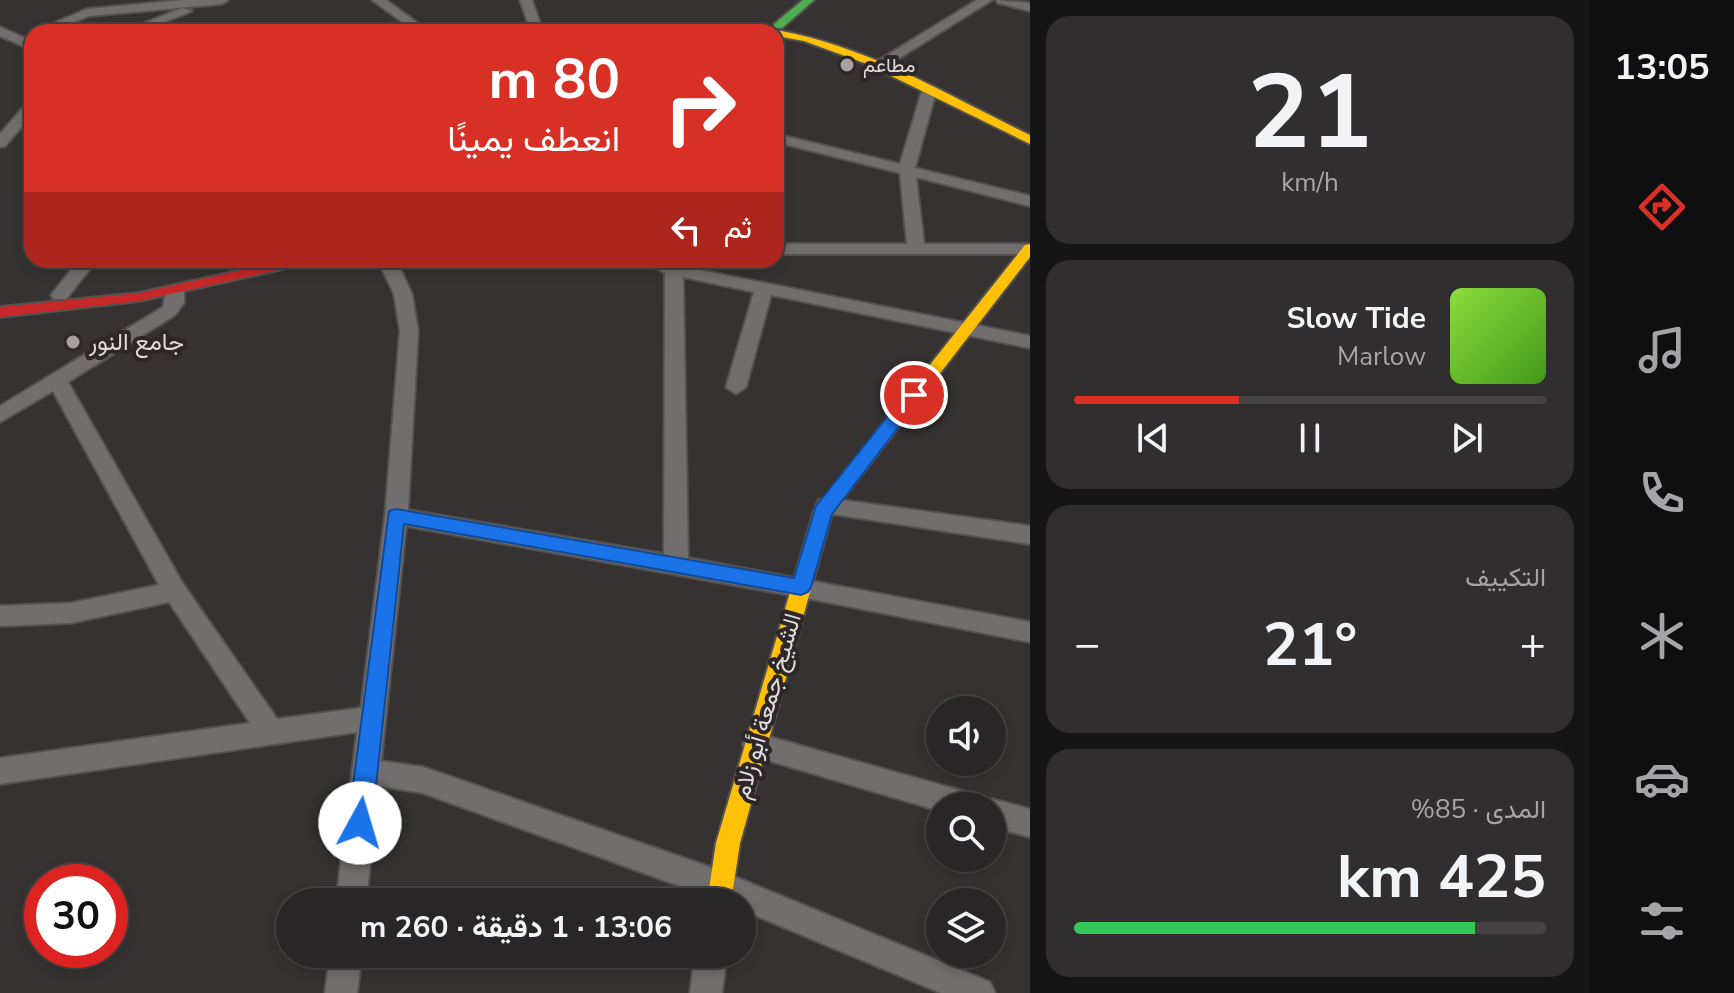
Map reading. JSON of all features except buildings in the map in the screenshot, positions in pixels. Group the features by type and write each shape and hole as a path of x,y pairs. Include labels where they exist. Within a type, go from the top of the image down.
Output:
{"main road":[{"path":"772,24 792,0"},
{"path":"775,24 809,0"},
{"path":"784,30 805,33 883,62 1030,127"},
{"path":"784,32 929,91 1030,140"},
{"name":"الشيخ جمعة أبو زلام","path":"721,888 728,843 823,511 1030,248"},
{"path":"0,298 60,295 155,282 210,268"},
{"path":"0,312 175,291 271,268"}],"street":[{"path":"59,24 103,5 222,0"},
{"path":"149,24 177,13 230,0"},
{"path":"378,0 412,24"},
{"path":"526,0 534,24"},
{"path":"883,62 986,0"},
{"path":"1002,0 1030,7"},
{"path":"0,31 24,38"},
{"path":"0,49 24,38"},
{"path":"916,249 907,168 929,91"},
{"path":"0,143 24,115"},
{"path":"784,140 1030,201"},
{"path":"784,249 1030,248"},
{"path":"60,295 82,268"},
{"path":"353,888 396,516 409,331 407,301 402,282 392,268"},
{"path":"669,268 1030,342"},
{"path":"674,270 676,565"},
{"path":"736,387 764,288"},
{"path":"0,415 169,311 175,303 175,291"},
{"path":"57,381 175,591 271,733"},
{"path":"827,506 1030,535"},
{"path":"396,516 801,587 1030,632"},
{"path":"0,616 71,613 175,591"},
{"path":"0,771 372,718"},
{"path":"756,745 926,794"},
{"path":"366,771 423,780 704,888"},
{"path":"1006,817 1030,823"},
{"path":"756,908 979,993"},
{"path":"341,993 344,968"},
{"path":"706,993 709,968"}],"traffic: fast":[{"path":"780,24 809,0"}],"traffic: slow":[{"path":"784,34 806,38 871,61 1030,140"},
{"path":"721,888 728,843 823,511 1030,248"}],"traffic: jam":[{"path":"0,312 139,297 269,268"}],"place":[{"name":"مطاعم","path":"847,65"},
{"name":"جامع النور","path":"73,342"}],"route":[{"path":"360,823 396,516 801,587 823,511 914,395"}]}
